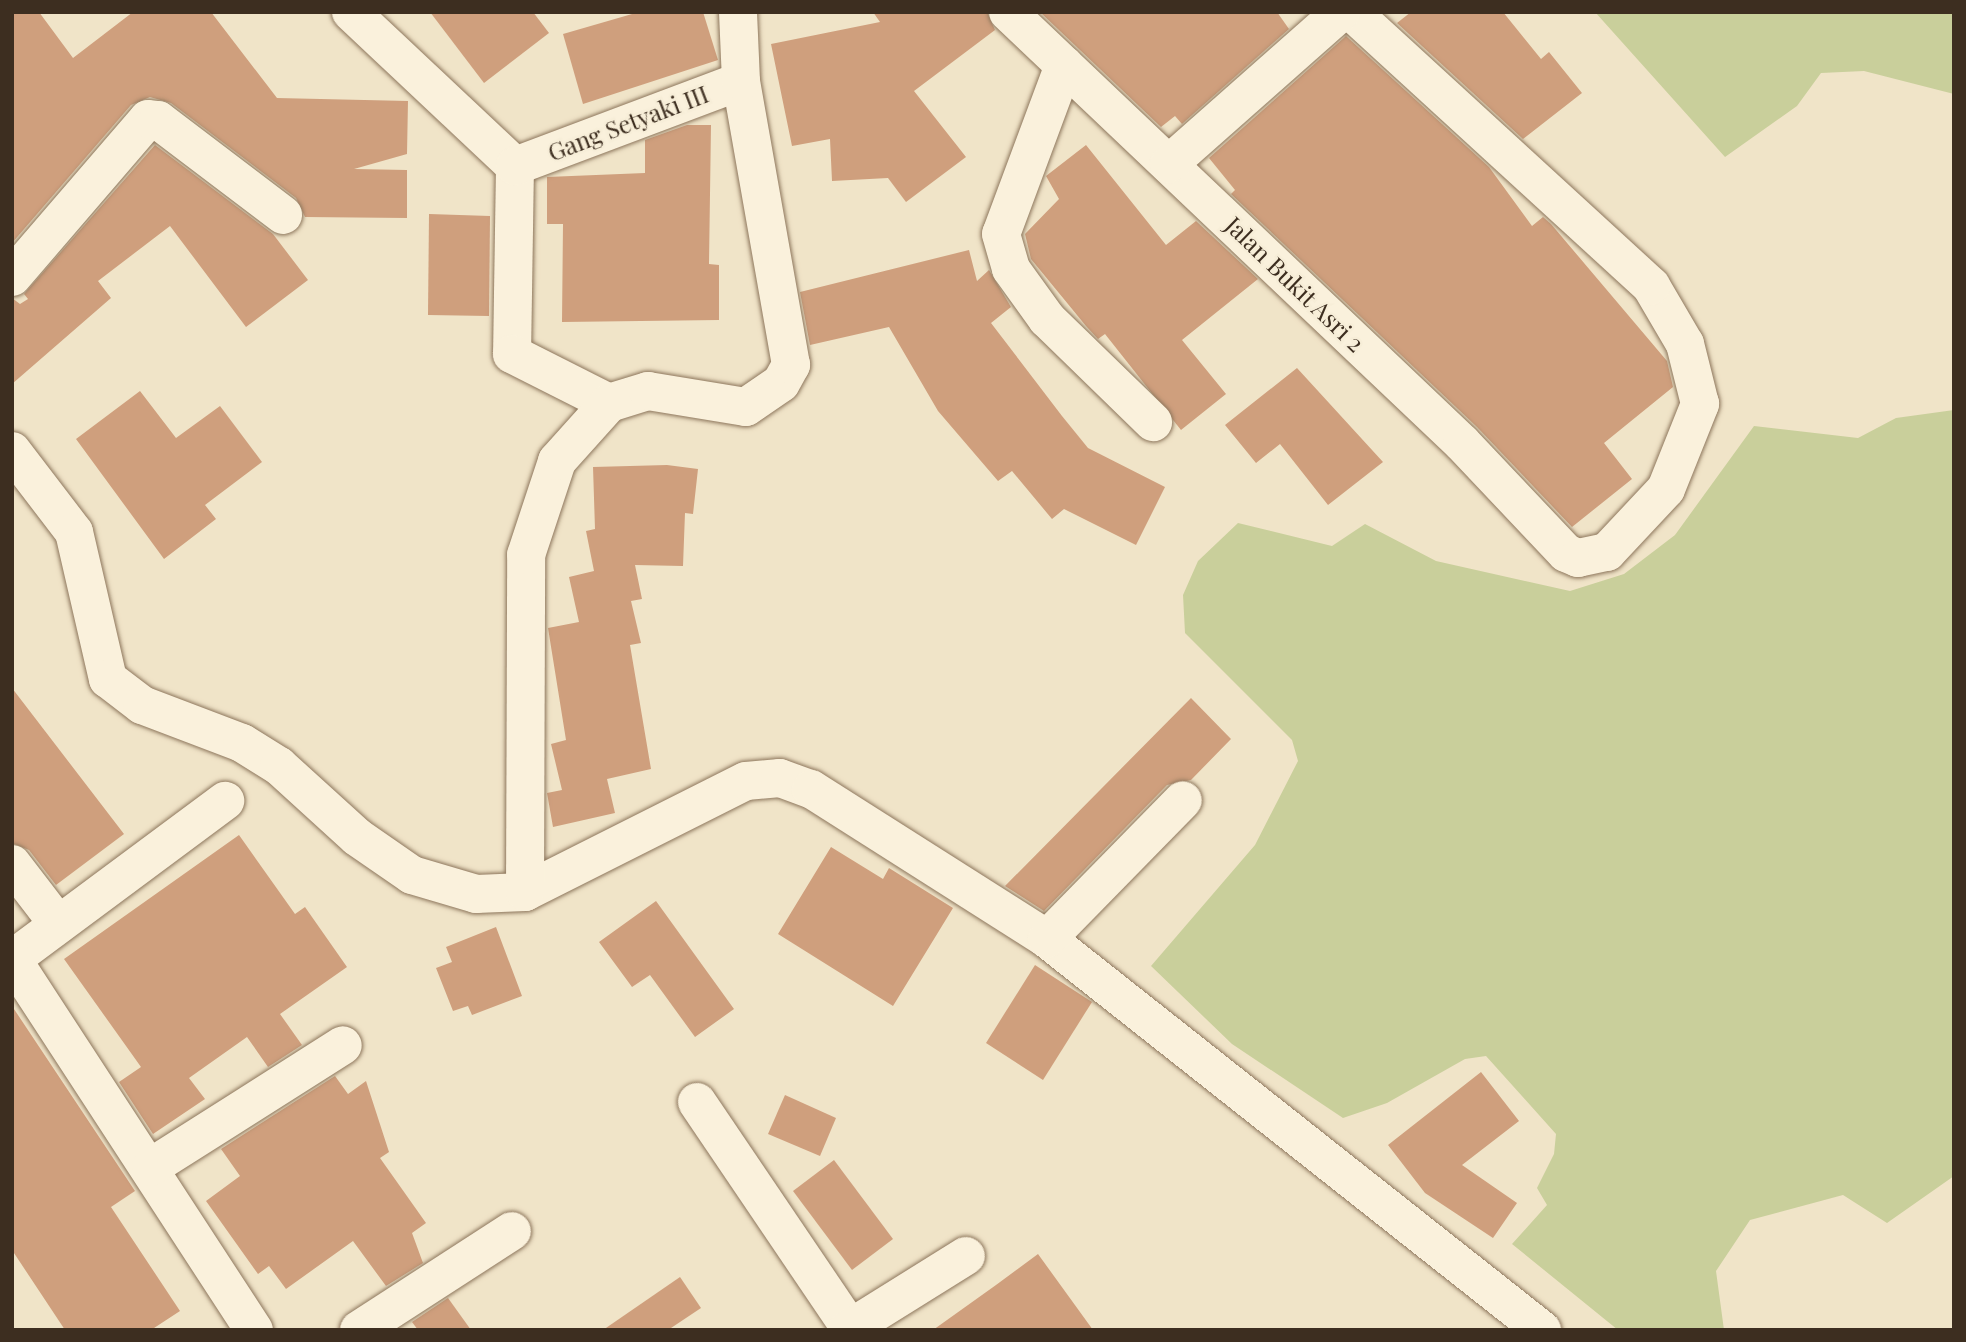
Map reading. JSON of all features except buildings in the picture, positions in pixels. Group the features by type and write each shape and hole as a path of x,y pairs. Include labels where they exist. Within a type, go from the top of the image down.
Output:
{"street":[{"path":"351,12 514,166 512,354 609,403"},
{"path":"525,892 526,555 557,461 609,403 648,391 746,407 781,383 792,365 741,81 738,12"},
{"name":"Jalan Bukit Asri 2","path":"1008,12 1462,443 1566,553 1578,558 1607,552 1666,489 1700,404 1685,344 1651,286 1352,12"},
{"path":"1169,164 1341,12"},
{"path":"1064,65 1001,234 1011,269 1046,319 1153,422"},
{"name":"Gang Setyaki III","path":"514,166 741,81"},
{"path":"12,277 148,119 158,120 283,215"},
{"path":"12,451 74,532 108,680 142,705 242,743 279,766 357,837 412,875 477,894 525,892 576,872 715,795 746,781 780,778 848,811 1047,939 1542,1330"},
{"path":"1047,939 1183,800"},
{"path":"225,801 14,958 254,1330"},
{"path":"12,864 58,924"},
{"path":"151,1167 343,1045"},
{"path":"698,1102 849,1329 967,1256"},
{"path":"359,1330 512,1231"}],"green space":[{"path":"1595,12 1954,12 1954,94 1864,71 1821,73 1797,106 1725,157"},
{"path":"1954,410 1954,1176 1887,1223 1843,1195 1750,1220 1716,1271 1724,1330 1618,1330 1512,1244 1547,1205 1537,1188 1554,1154 1556,1134 1486,1056 1465,1059 1387,1103 1343,1118 1232,1044 1151,966 1255,845 1298,761 1292,740 1185,633 1183,595 1198,561 1238,523 1332,546 1365,524 1436,561 1570,591 1624,574 1675,535 1754,426 1858,438 1896,418"}]}
